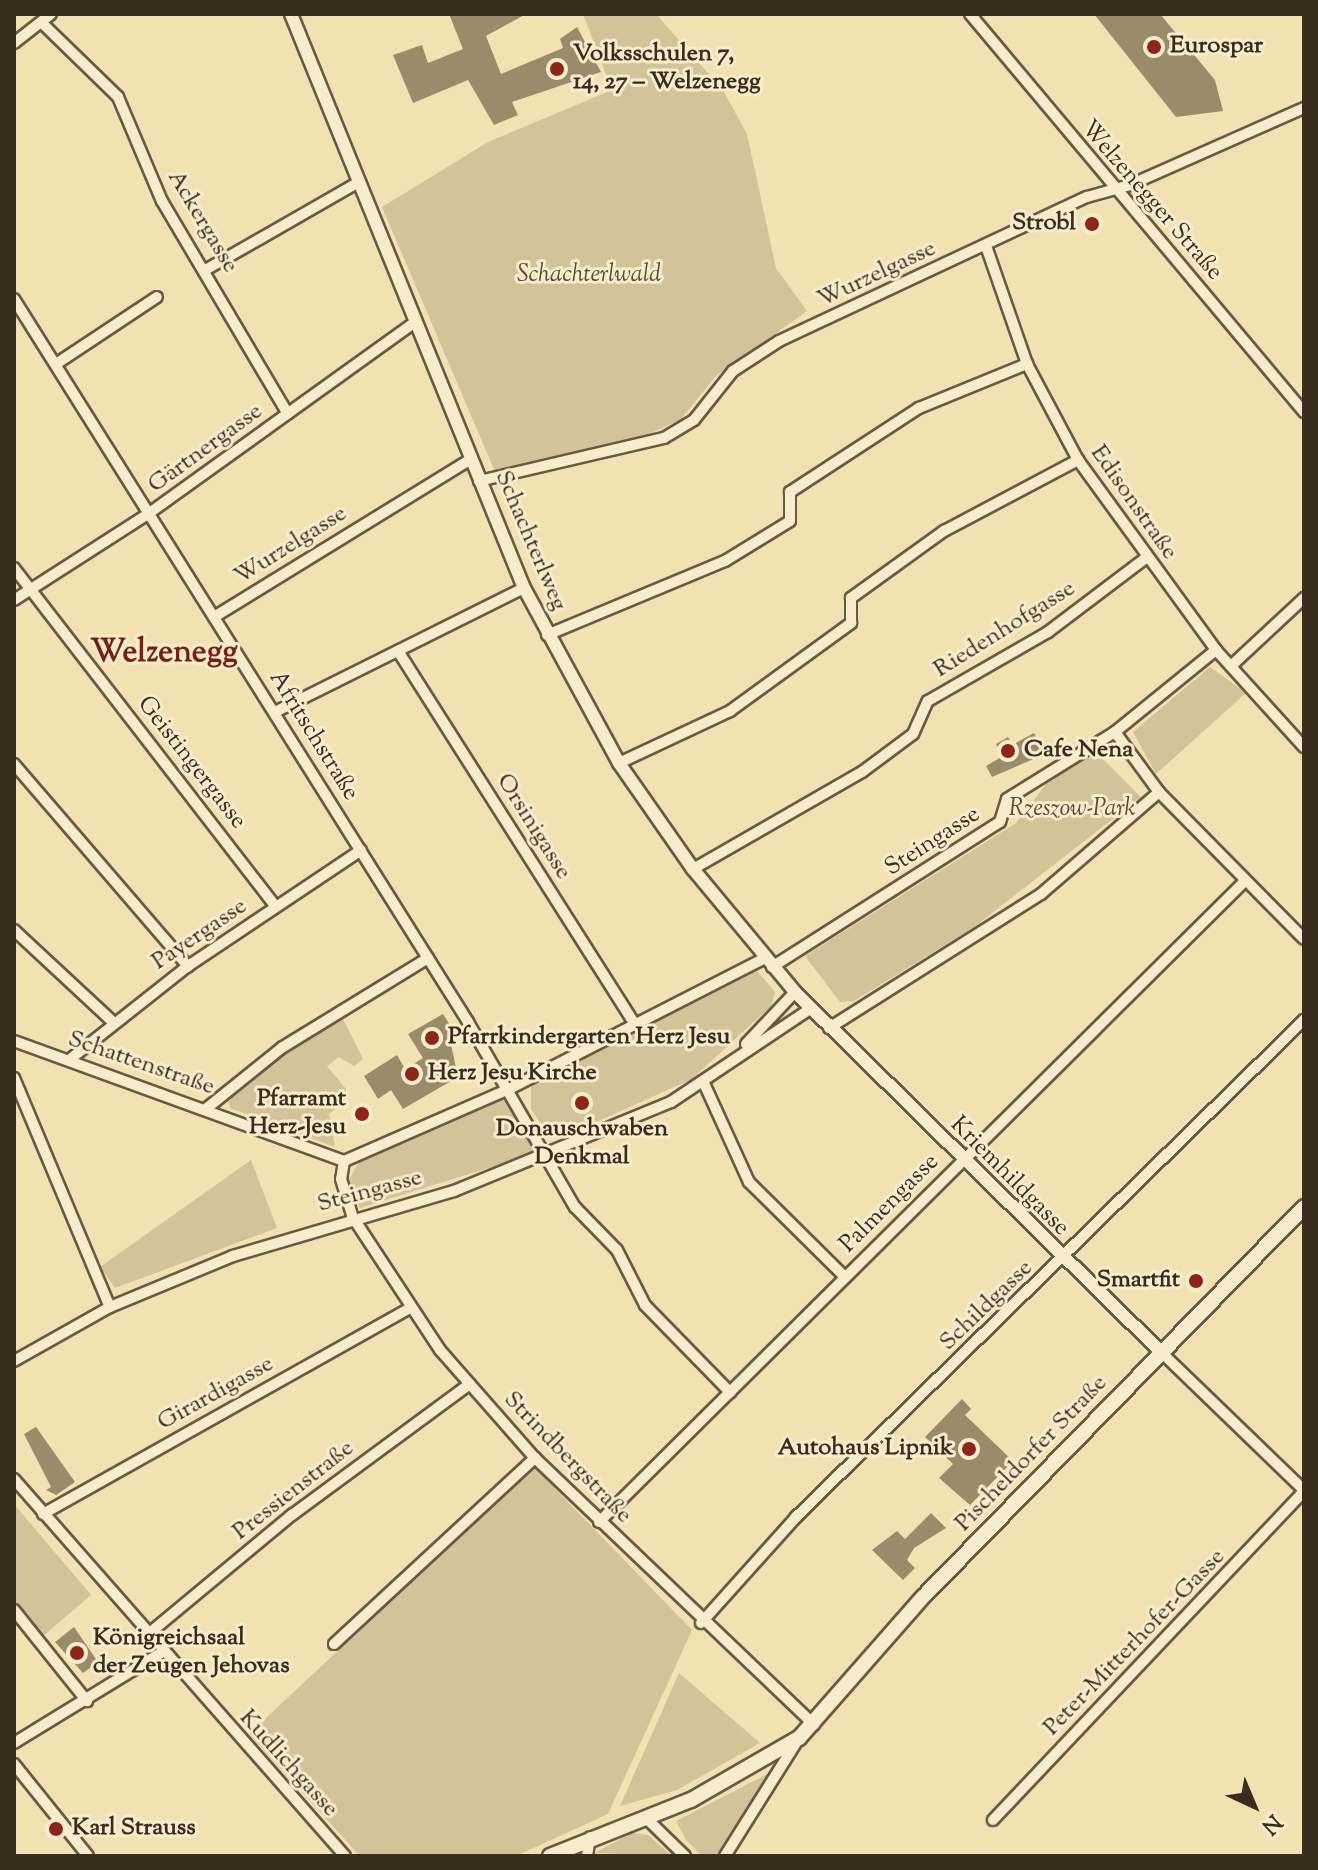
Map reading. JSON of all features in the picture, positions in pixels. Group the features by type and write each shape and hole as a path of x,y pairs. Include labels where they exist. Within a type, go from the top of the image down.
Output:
{"main road":[{"name":"Pischeldorfer Straße","path":"550,1856 725,1784 799,1738 814,1725 923,1597 1304,1207"}],"street":[{"path":"14,43 51,14"},
{"name":"Schachterlweg","path":"291,14 479,481 547,635 619,763 693,869 769,963 829,1028"},
{"name":"Welzenegger Straße","path":"970,14 1114,190 1304,412"},
{"name":"Ackergasse","path":"42,23 118,97 162,201 207,269 288,414"},
{"name":"Wurzelgasse","path":"479,481 664,438 694,420 733,371 779,341 986,246 1304,108"},
{"path":"207,269 357,183"},
{"name":"Edisonstraße","path":"986,246 1027,364 1078,460 1146,558 1216,650 1304,747"},
{"path":"56,364 157,297"},
{"name":"Afritschstraße","path":"14,299 509,1089 575,1207 617,1250 645,1305 730,1392"},
{"name":"Gärtnergasse","path":"14,600 148,514 415,322"},
{"path":"547,635 725,561 790,521 790,492 919,408 1027,364"},
{"name":"Wurzelgasse","path":"214,617 471,459"},
{"path":"619,763 730,711 851,623 851,598 944,531 1078,460"},
{"name":"Riedenhofgasse","path":"693,869 862,772 913,734 928,701 1048,632 1146,558"},
{"name":"Geistingergasse","path":"14,568 276,907"},
{"path":"275,712 524,588"},
{"path":"1231,666 1304,598"},
{"name":"Steingasse","path":"341,1179 344,1161 509,1089 635,1025 769,963 1000,822 1007,799 1115,732 1216,650"},
{"name":"Orsinigasse","path":"398,651 635,1025"},
{"path":"1115,732 1159,792 1304,939"},
{"path":"14,764 188,966"},
{"path":"829,1028 1041,894 1159,792"},
{"name":"Payergasse","path":"69,1060 112,1021 188,966 361,850"},
{"name":"Palmengasse","path":"599,1522 1245,881"},
{"path":"14,930 112,1021"},
{"path":"207,1108 283,1047 428,958"},
{"name":"Steingasse","path":"733,1057 795,992"},
{"name":"Steingasse","path":"14,1361 110,1307 352,1216 547,1157 671,1102 733,1057 810,1009"},
{"name":"Schildgasse","path":"701,1623 796,1517 1063,1261 1304,1020"},
{"name":"Kriemhildgasse","path":"829,1028 1063,1261 1162,1353"},
{"name":"Schattenstraße","path":"14,1041 207,1108 344,1161"},
{"path":"14,1078 110,1307"},
{"path":"703,1081 749,1182 845,1277"},
{"name":"Strindbergstraße","path":"341,1179 352,1216 409,1309 470,1384 535,1458 599,1522 701,1623 814,1725"},
{"name":"Girardigasse","path":"43,1514 409,1309"},
{"path":"1162,1353 1304,1490"},
{"name":"Pressienstraße","path":"146,1636 300,1508 470,1384"},
{"path":"334,1644 535,1458"},
{"name":"Kudlichgasse","path":"14,1479 146,1636 345,1856"},
{"name":"Peter-Mitterhofer-Gasse","path":"993,1820 1304,1490"},
{"path":"14,1610 87,1701"},
{"path":"14,1743 161,1653"},
{"name":"Pischeldorfer Straße","path":"725,1856 799,1738"},
{"path":"14,1764 88,1856"},
{"path":"645,1817 685,1856"},
{"path":"587,1856 590,1837"}],"green space":[{"name":"Schachterlwald","path":"583,14 656,14 723,90 747,134 776,268 807,311 716,376 681,419 639,439 496,474 382,207 488,142 612,90"},
{"path":"1210,667 1246,693 1156,774 1133,732"},
{"name":"Rzeszow-Park","path":"1096,752 1141,797 974,927 854,1001 840,1002 805,956 1016,823 1046,784"},
{"path":"757,971 775,992 771,1006 692,1079 572,1133 547,1133 531,1109 531,1086"},
{"path":"341,1015 363,1059 354,1066 339,1057 327,1066 346,1089 344,1101 329,1114 335,1147 230,1108 227,1095"},
{"path":"505,1098 536,1153 360,1208 348,1181 361,1159"},
{"path":"251,1160 277,1228 115,1288 100,1267"},
{"path":"534,1467 692,1630 608,1814 516,1856 360,1856 249,1734"},
{"path":"14,1504 91,1595 42,1637 14,1603"},
{"path":"679,1673 760,1743 677,1790 620,1806"},
{"path":"779,1768 717,1856 702,1856 686,1840 676,1821"},
{"path":"632,1833 648,1835 672,1856 594,1853"}],"building":[{"name":"Volksschulen 7, 14, 27 – Welzenegg","path":"449,14 526,14 486,36 501,74 563,48 560,39 577,27 601,72 512,102 518,115 494,125 468,80 413,103 393,55 422,45 428,63 463,49"},
{"name":"Eurospar","path":"1094,14 1160,14 1215,80 1223,111 1176,117"},
{"path":"1034,733 1045,754 992,777 986,766 1003,756 996,744 1008,737 1012,745"},
{"name":"Herz Jesu Kirche","path":"443,1014 457,1036 450,1040 458,1077 403,1109 391,1090 378,1099 364,1076 397,1055 405,1069 423,1058 408,1034"},
{"name":"Autohaus Lipnik","path":"962,1399 971,1409 965,1415 1013,1461 970,1505 939,1478 953,1464 925,1437"},
{"path":"36,1427 75,1482 56,1495 46,1490 51,1487 24,1434"},
{"path":"931,1513 946,1528 914,1548 907,1560 915,1568 903,1580 872,1550 897,1531 905,1539"},
{"name":"Königreichsaal der Zeugen Jehovas","path":"74,1627 98,1662 83,1673 55,1642"}],"place":[{"name":"Eurospar","path":"1154,47"},
{"name":"Volksschulen 7, 14, 27 – Welzenegg","path":"557,69"},
{"name":"Strobl","path":"1092,224"},
{"name":"Cafe Nena","path":"1008,751"},
{"name":"Pfarrkindergarten Herz Jesu","path":"432,1038"},
{"name":"Herz Jesu Kirche","path":"412,1074"},
{"name":"Donauschwaben Denkmal","path":"582,1103"},
{"name":"Pfarramt Herz-Jesu","path":"362,1114"},
{"name":"Smartfit","path":"1196,1281"},
{"name":"Autohaus Lipnik","path":"969,1449"},
{"name":"Königreichsaal der Zeugen Jehovas","path":"77,1653"},
{"name":"Karl Strauss","path":"56,1829"}],"district":[{"name":"Welzenegg","path":"164,653"}]}
